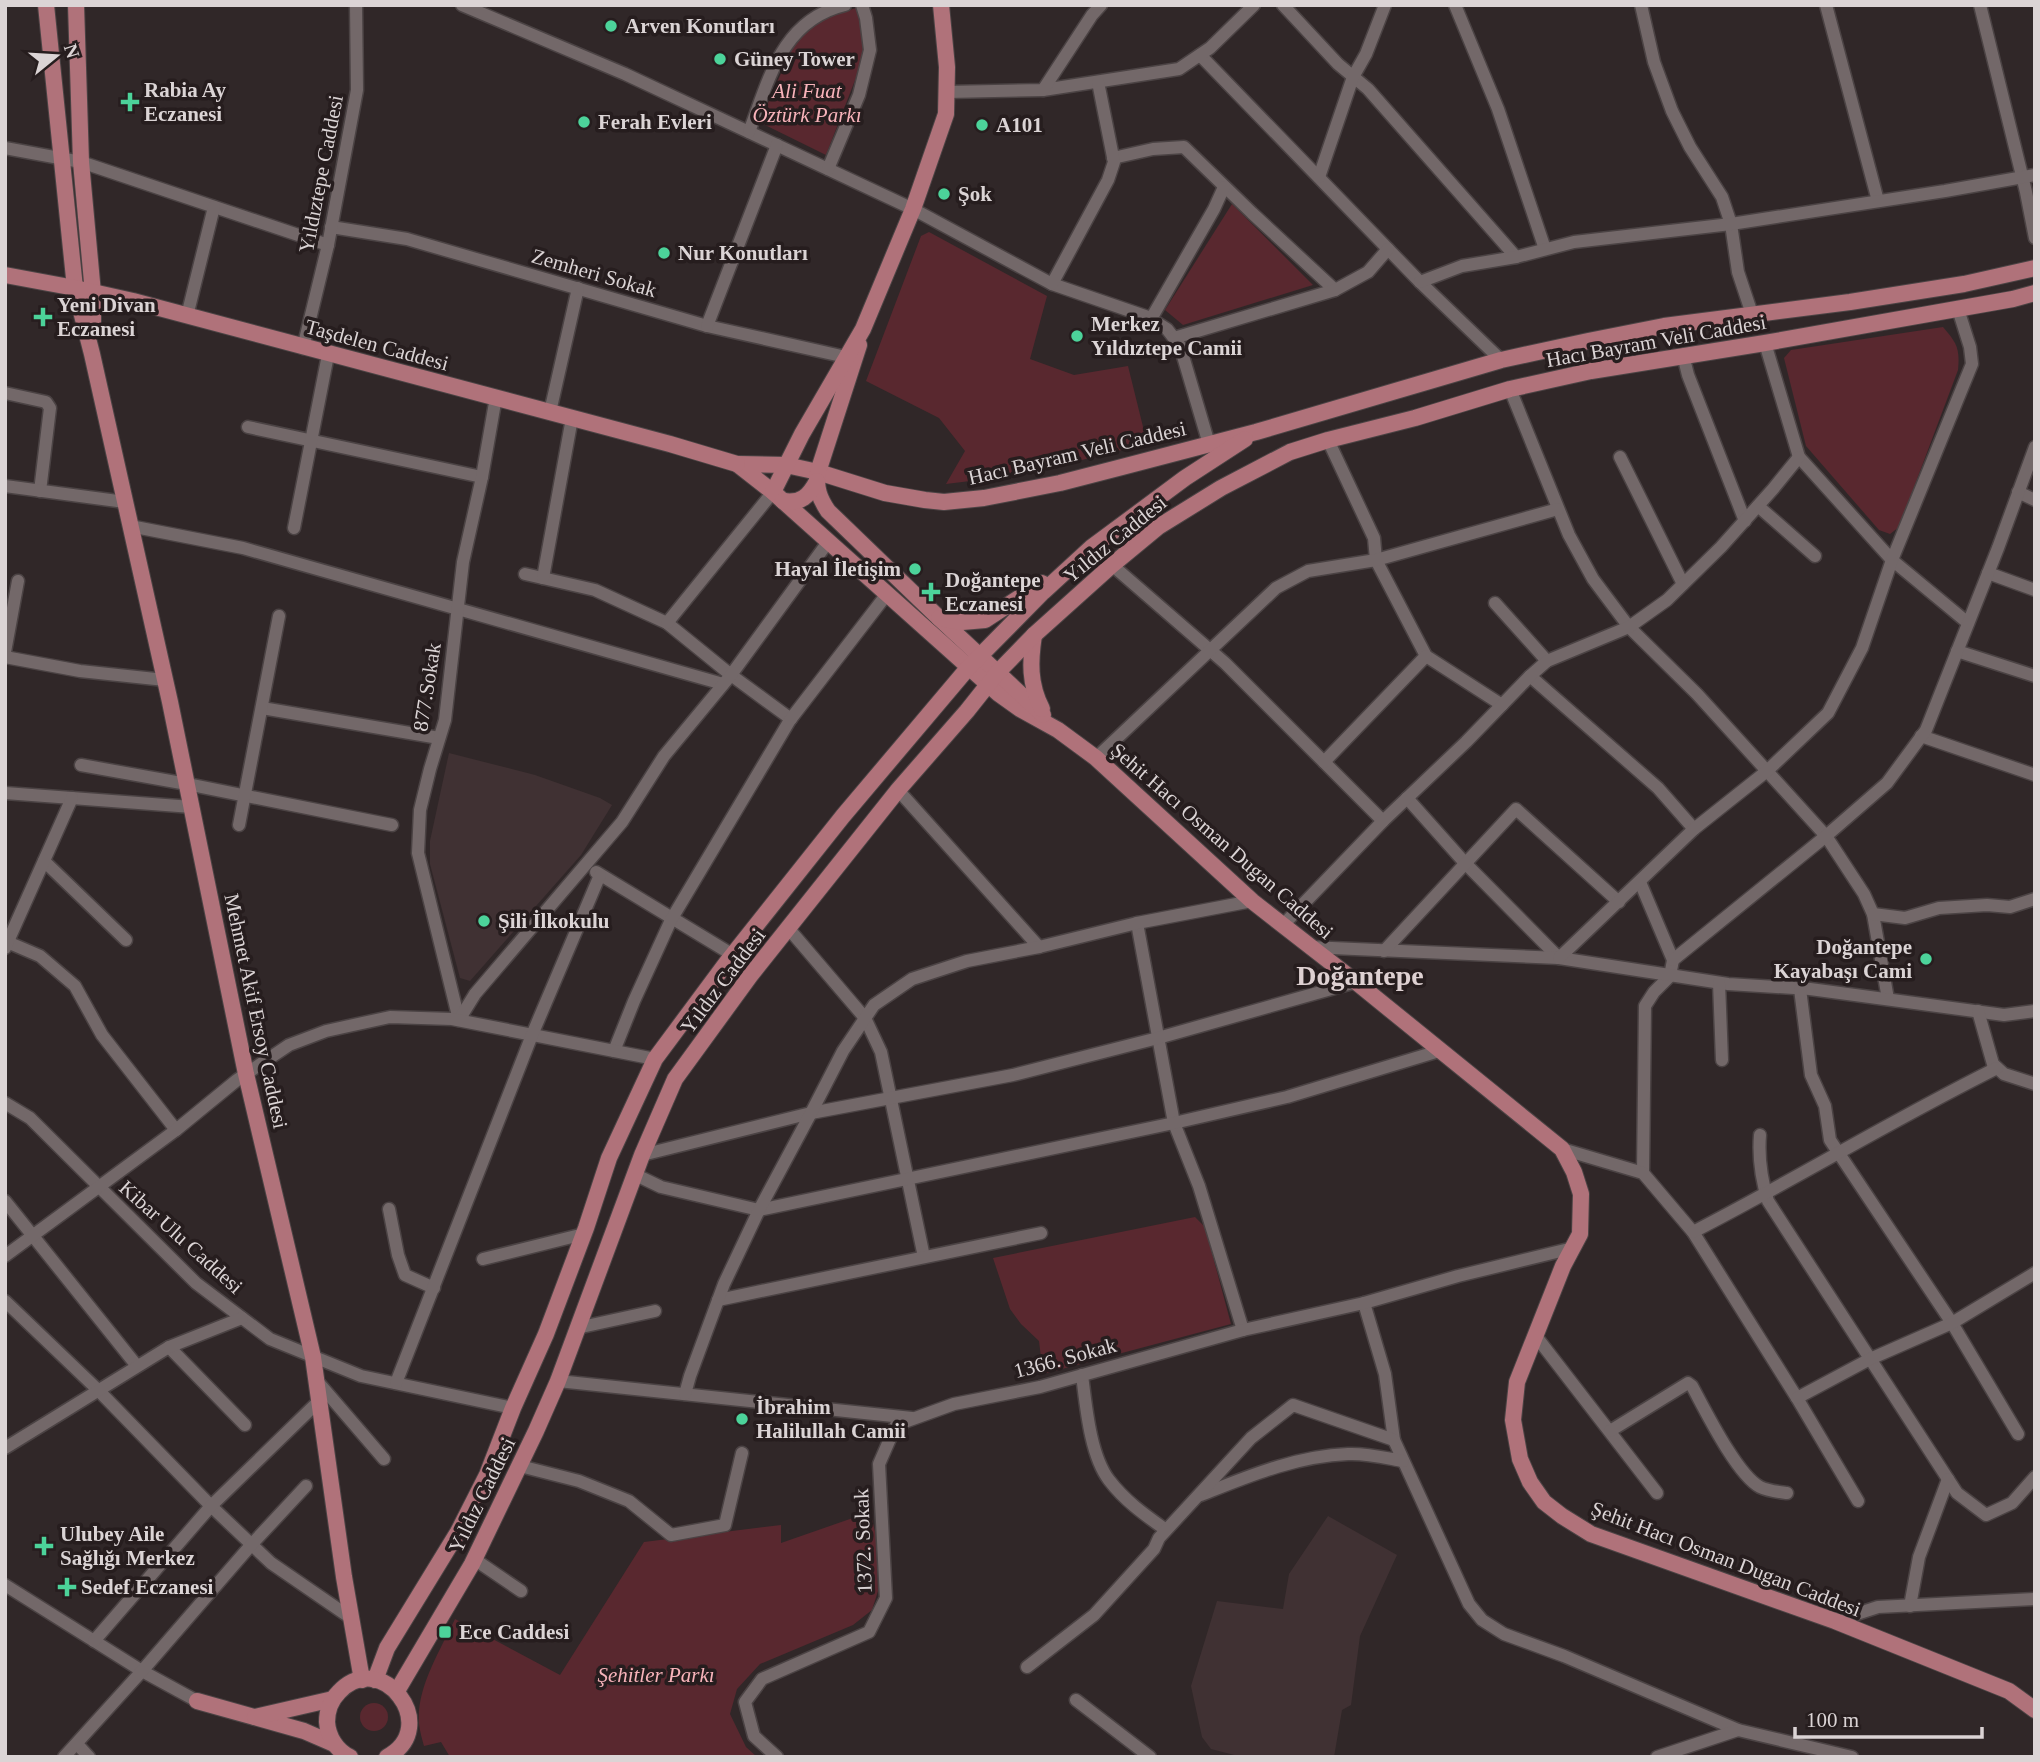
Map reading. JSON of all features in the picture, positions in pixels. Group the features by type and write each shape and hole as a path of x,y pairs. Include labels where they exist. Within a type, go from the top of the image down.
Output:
{"main road":[{"name":"Mehmet Akif Ersoy Caddesi","path":"46,5 75,288 93,354 165,680 246,1073 313,1357 351,1618 368,1680"},
{"name":"Mehmet Akif Ersoy Caddesi","path":"76,5 81,162 93,293 93,354"},
{"path":"778,497 792,503 810,494 851,375 863,329 913,209 946,114 947,67 942,5"},
{"path":"1256,432 1501,360 1664,326 1850,302 1964,284 2035,268"},
{"name":"Taşdelen Caddesi","path":"5,275 75,288 187,316 737,464"},
{"name":"Hacı Bayram Veli Caddesi","path":"1290,452 1510,389 1591,371 1765,343 2035,293"},
{"path":"778,497 786,464 863,329"},
{"name":"Hacı Bayram Veli Caddesi","path":"737,464 786,464 817,477 907,498 964,501 1060,483 1256,432"},
{"name":"Yıldız Caddesi","path":"368,1680 458,1532 487,1475 584,1234 609,1158 655,1059 843,816 968,668 1092,547 1185,478 1256,432"},
{"name":"Yıldız Caddesi","path":"397,1691 474,1559 520,1466 558,1381 642,1155 675,1079 750,976 898,790 993,678 1034,635 1112,565 1168,521 1220,488 1290,452"},
{"path":"737,464 778,497 968,668 993,678"},
{"path":"817,477 822,501 828,511 981,656 993,678"},
{"path":"939,618 962,622 985,620 1092,547"},
{"path":"1034,635 1030,663 1031,680 1036,698 1053,725"},
{"name":"Şehit Hacı Osman Dugan Caddesi","path":"993,678 1020,709 1053,725 1096,758 1252,901 1562,1149 1574,1172 1581,1194 1580,1234 1517,1382 1513,1420 1520,1459 1530,1482 1544,1502 1591,1534 1835,1621 2009,1691 2035,1710"},
{"path":"334,1744 327,1722 333,1699 351,1683 368,1680 386,1684 397,1691 404,1701 409,1724 397,1753"},
{"path":"253,1717 333,1699"},
{"path":"197,1701 304,1731 334,1744 350,1757"}],"street":[{"name":"Yıldıztepe Caddesi","path":"303,348 328,245 357,90 356,5"},
{"path":"462,5 625,74 913,209 1052,284 1151,319 1167,328 1180,346 1209,444"},
{"path":"749,132 783,48 801,26 826,7 845,5"},
{"path":"828,169 859,95 870,50 862,5"},
{"path":"947,92 1043,90 1179,69 1210,48 1254,5"},
{"path":"1283,5 1338,64 1368,89 1516,257"},
{"path":"1318,177 1353,77 1366,54 1385,5"},
{"path":"1455,5 1498,109 1545,249"},
{"path":"1641,5 1654,62 1672,111 1690,147 1722,197 1731,224 1738,272 1752,314"},
{"path":"1826,5 1878,201"},
{"path":"1980,5 2029,176 2035,237"},
{"path":"1043,90 1097,7"},
{"path":"1200,55 1420,282 1501,360"},
{"path":"1052,284 1108,180 1114,162 1098,82"},
{"path":"707,326 777,145"},
{"path":"1113,158 1153,149 1184,147 1335,290"},
{"path":"5,148 81,162 328,245"},
{"path":"1420,282 1462,266 1516,257 1574,242 1731,224 2029,176"},
{"path":"1151,319 1224,187"},
{"path":"187,316 214,207"},
{"name":"Zemheri Sokak","path":"331,226 407,239 707,326 846,357"},
{"path":"1174,338 1335,290 1368,272 1388,249"},
{"path":"550,412 578,288"},
{"path":"1559,958 1694,829 1767,771 1828,713 1862,648 1892,560 1972,364 1958,309"},
{"path":"1765,343 1799,457 1892,560 1968,622"},
{"path":"294,528 328,355"},
{"path":"1684,355 1688,375 1745,521"},
{"path":"1510,389 1569,535 1593,579 1629,627 1697,694 1826,836 1864,894 1873,914 1888,999"},
{"path":"5,393 49,404 40,491"},
{"name":"877.Sokak","path":"459,1020 418,853 421,810 445,720 463,562 496,397"},
{"path":"543,578 572,418"},
{"path":"248,427 482,477"},
{"path":"1328,440 1374,538 1376,560 1426,656 1502,705"},
{"path":"1673,960 1887,783 1926,730 2035,447"},
{"path":"1620,457 1683,584"},
{"path":"1283,925 1383,821 1530,676 1547,662 1629,627 1667,600 1745,521 1799,457"},
{"path":"5,486 125,502"},
{"path":"2018,492 2035,500"},
{"path":"667,624 778,497"},
{"path":"1758,506 1815,556"},
{"path":"1096,758 1276,588 1308,570 1376,560 1558,509"},
{"path":"131,526 243,548 457,610 727,680"},
{"path":"459,1020 475,994 622,822 664,756 727,680 828,542"},
{"path":"1112,565 1209,649 1383,821"},
{"path":"1988,573 2035,590"},
{"path":"525,574 595,590 667,624 727,680 791,719"},
{"path":"18,581 5,655 80,671 165,680"},
{"path":"614,1051 673,917 791,719 887,594"},
{"path":"1495,603 1547,662"},
{"path":"239,825 279,616"},
{"path":"1957,650 2035,676"},
{"path":"1324,762 1426,656"},
{"path":"1530,676 1658,788 1694,829"},
{"path":"262,708 439,738"},
{"path":"1921,736 2035,775"},
{"path":"81,765 392,825"},
{"path":"898,790 1039,947"},
{"path":"5,793 192,807"},
{"path":"72,798 6,944 40,956 75,986 102,1035 176,1130"},
{"path":"1407,798 1465,863 1559,958"},
{"path":"1384,951 1516,809 1619,902"},
{"path":"44,861 126,940"},
{"path":"585,865 733,955"},
{"path":"396,1383 532,1035 600,874"},
{"path":"1640,882 1673,960 1670,976 1645,1006 1643,1173"},
{"path":"1873,914 1905,918 1939,908 1987,905 2010,907 2035,899"},
{"path":"685,1394 718,1300 759,1210 843,1051 874,1005 912,979 970,960 1252,901"},
{"path":"1137,923 1174,1123 1199,1186 1243,1330"},
{"path":"789,929 865,1018 881,1052 924,1257"},
{"path":"1309,947 1559,958 1719,983 1800,989 2004,1015 2035,1011"},
{"path":"642,1155 811,1113 1013,1074 1158,1038 1356,982"},
{"path":"1719,983 1722,1060"},
{"path":"1800,989 1811,1075 1825,1106 1830,1140 1952,1323 2018,1434"},
{"path":"1978,1011 1993,1064 2004,1074 2035,1084"},
{"path":"5,1256 176,1130 246,1073 289,1045 326,1031 390,1017 459,1020 655,1059"},
{"path":"636,1175 661,1187 759,1210 1287,1097 1439,1051"},
{"path":"1693,1231 1997,1068"},
{"name":"Kibar Ulu Caddesi","path":"5,1103 30,1118 196,1283 270,1339 361,1376 513,1408"},
{"path":"1760,1135 1760,1176 1768,1200 1957,1493 1986,1515 2012,1503 2035,1477"},
{"path":"1562,1149 1643,1173 1693,1231 1858,1501"},
{"path":"5,1201 137,1366"},
{"path":"389,1209 405,1275 434,1288"},
{"path":"718,1300 1041,1233"},
{"path":"483,1259 584,1234"},
{"name":"1366. Sokak","path":"558,1381 915,1419 954,1404 1040,1387 1243,1330 1364,1303 1458,1276 1573,1248"},
{"path":"1797,1398 1870,1359 1952,1323 2035,1273"},
{"path":"5,1301 271,1563 351,1618"},
{"path":"1364,1303 1385,1374 1394,1440 1469,1604 1482,1620 1504,1634 1564,1656 1738,1730 1852,1757"},
{"path":"577,1328 655,1311"},
{"path":"5,1448 169,1347 242,1318"},
{"path":"1535,1335 1657,1493"},
{"path":"169,1347 245,1425"},
{"path":"1082,1375 1091,1440 1107,1478 1133,1506 1166,1530"},
{"path":"317,1381 384,1459"},
{"path":"1610,1431 1688,1383 1740,1467 1759,1487 1787,1493"},
{"path":"94,1641 211,1506 319,1401"},
{"path":"1027,1667 1094,1615 1154,1549 1166,1530 1251,1438 1293,1405 1394,1440"},
{"name":"1372. Sokak","path":"777,1757 754,1736 745,1702 762,1679 869,1632 886,1598 879,1464 896,1425 915,1419"},
{"path":"520,1466 579,1481 629,1501 671,1535 725,1525 742,1453"},
{"path":"1197,1497 1256,1473 1302,1459 1351,1454 1403,1461"},
{"path":"1910,1606 1919,1557 1948,1479"},
{"path":"64,1757 251,1544 306,1486"},
{"path":"474,1559 521,1591"},
{"path":"5,1585 142,1671 197,1701"},
{"path":"1835,1621 1878,1607 2035,1599"},
{"path":"1076,1700 1150,1757"},
{"path":"1657,1757 1738,1730"},
{"path":"77,1744 89,1757"}],"shaded area":[{"name":"Şili İlkokulu","path":"449,753 535,775 600,798 612,805 581,855 470,981 460,978 430,864 430,841"},
{"path":"1328,1516 1397,1555 1360,1636 1351,1705 1342,1710 1334,1757 1242,1757 1211,1749 1202,1737 1191,1686 1217,1601 1283,1609 1289,1574"}],"green space":[{"name":"Ali Fuat Öztürk Parkı","path":"856,8 864,32 864,57 826,155 763,124 762,117 795,41 820,19"},
{"path":"1232,204 1313,285 1183,325 1165,310"},
{"path":"929,232 1047,296 1030,359 1074,375 1128,366 1147,443 1048,468 946,484 965,451 939,418 866,381 921,236"},
{"path":"1943,327 1956,347 1958,370 1899,527 1890,534 1879,530 1806,446 1784,358 1791,350"},
{"path":"1195,1217 1205,1227 1231,1324 1043,1374 1039,1341 1010,1309 993,1258"},
{"name":"Şehitler Parkı","path":"870,1512 876,1535 878,1591 872,1610 853,1625 760,1664 737,1689 730,1714 746,1747 757,1757 450,1757 441,1742 424,1746 419,1724 421,1697 430,1670 455,1619 560,1675 644,1542 781,1525 781,1543"},
{"path":"374,1703 384,1707 388,1717 384,1727 374,1731 364,1727 360,1717 364,1707"}],"place":[{"name":"Arven Konutları","path":"611,26"},
{"name":"Güney Tower","path":"720,59"},
{"name":"Rabia Ay Eczanesi","path":"130,102"},
{"name":"Ferah Evleri","path":"584,122"},
{"name":"A101","path":"982,125"},
{"name":"Şok","path":"944,194"},
{"name":"Nur Konutları","path":"664,253"},
{"name":"Yeni Divan Eczanesi","path":"43,317"},
{"name":"Merkez Yıldıztepe Camii","path":"1077,336"},
{"name":"Hayal İletişim","path":"915,569"},
{"name":"Doğantepe Eczanesi","path":"931,592"},
{"name":"Şili İlkokulu","path":"484,921"},
{"name":"Doğantepe Kayabaşı Cami","path":"1926,959"},
{"name":"İbrahim Halilullah Camii","path":"742,1419"},
{"name":"Ulubey Aile Sağlığı Merkez","path":"44,1546"},
{"name":"Sedef Eczanesi","path":"67,1587"},
{"name":"Ece Caddesi","path":"445,1632"}],"district":[{"name":"Doğantepe","path":"1360,975"}]}
